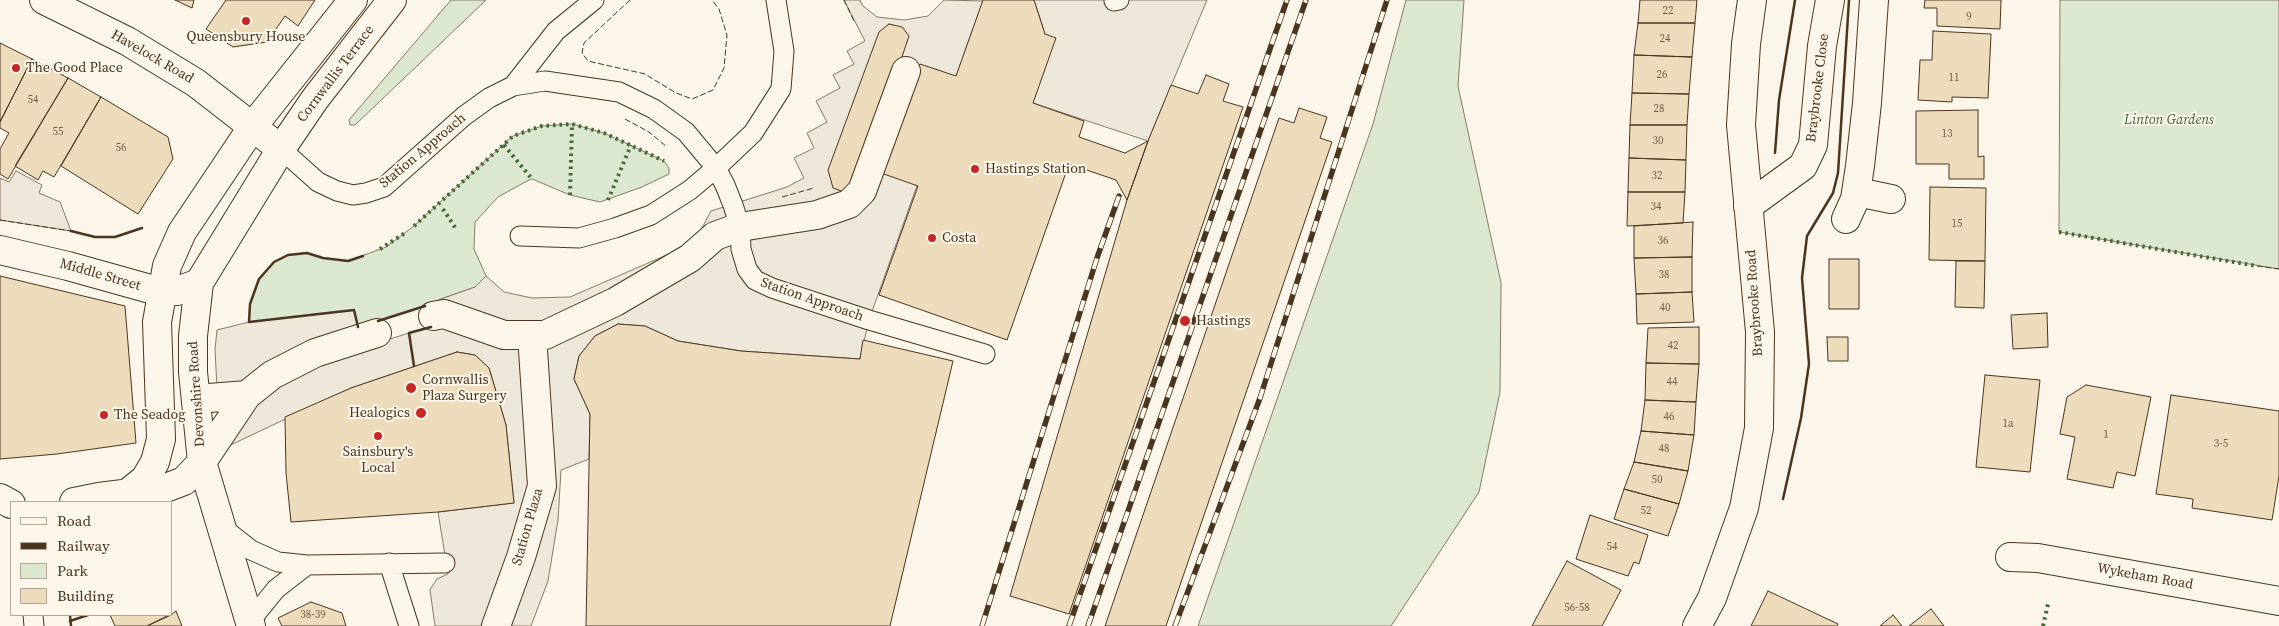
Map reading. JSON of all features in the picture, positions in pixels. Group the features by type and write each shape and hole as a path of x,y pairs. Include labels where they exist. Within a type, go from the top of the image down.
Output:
{"main road":[{"name":"Havelock Road","path":"44,0 127,41 196,83 281,149"},
{"path":"129,492 144,479 155,462 161,438 157,322 167,266 182,232 253,126 354,0"},
{"name":"Cornwallis Terrace","path":"281,149 315,99 392,0"},
{"name":"Braybrooke Road","path":"1697,626 1712,598 1744,508 1759,428 1760,332 1740,125 1746,44 1752,0"},
{"name":"Braybrooke Close","path":"1748,206 1803,166 1813,145 1822,46 1830,0"},
{"path":"1846,219 1856,192 1867,103 1874,0"},
{"path":"433,316 444,314 504,335 545,335 615,302 690,258 715,236 740,227 817,215 849,204 862,191 906,70"},
{"name":"Devonshire Road","path":"250,624 202,462 192,355 195,307 199,283 281,149"},
{"path":"1856,192 1891,199"},
{"name":"Middle Street","path":"0,250 68,266 161,292 177,291 199,283"},
{"path":"80,501 129,492 163,489 184,481 202,462 246,395 272,375 314,353 377,332"},
{"name":"Station Plaza","path":"496,626 521,557 542,486 532,335"},
{"path":"196,399 246,395"},
{"name":"Wykeham Road","path":"2010,558 2038,558 2279,601"}],"lane":[{"name":"Station Approach","path":"514,86 556,32 594,0"},
{"path":"520,236 579,238 615,228 650,215 690,190 753,134 781,88 784,51 776,0"},
{"name":"Station Approach","path":"281,149 318,182 337,191 353,195 366,193 384,187 464,116 490,98 514,86 546,81 619,92 654,109 686,132 716,168 726,185 740,227 741,249 747,269 755,280 772,288 869,320 985,354"},
{"path":"223,528 252,550 278,562 307,565 445,562"},
{"path":"389,563 409,626"},
{"path":"250,624 276,589 307,565"}],"green space":[{"path":"451,0 486,0 355,125 350,125 349,120"},
{"path":"1406,0 1464,0 1458,86 1501,283 1500,392 1479,492 1391,626 1198,626 1373,124"},
{"name":"Linton Gardens","path":"2060,0 2279,0 2279,269 2059,232"},
{"path":"572,124 604,133 664,161 669,168 669,174 642,187 600,202 570,195 532,179 527,181 498,197 475,222 474,249 486,276 475,287 429,305 358,327 353,310 249,322 250,304 259,279 274,262 288,255 307,253 323,258 348,261 386,247 414,226 513,136 542,126"}],"shaded area":[{"path":"844,0 860,0 862,5 877,17 904,20 928,16 944,0 983,1 869,320 860,359 741,351 678,341 645,326 618,324 595,336 579,356 574,379 590,414 589,459 561,470 558,520 548,581 531,626 435,626 430,590 437,579 448,574 438,512 514,503 506,425 489,368 475,355 457,352 351,388 220,450 215,349 217,330 249,322 354,310 358,327 380,342 435,325 429,305 475,287 486,276 504,292 532,298 570,297 694,243 711,211 787,187 804,178 794,158 814,148 807,133 827,122 816,101 840,88 833,75 854,64 847,51 865,41"},
{"path":"1034,0 1207,0 1148,141 1033,103 1045,34"},
{"path":"16,171 42,185 39,193 60,202 71,231 0,220 0,178 9,182"}],"building":[{"path":"175,0 194,0 192,8"},
{"name":"Queensbury House","path":"226,0 315,0 298,26 285,16 267,42 233,47 206,29"},
{"name":"Hastings Station","path":"983,0 1034,0 1045,34 1056,38 1033,103 1084,121 1079,137 1125,153 1148,141 1127,200 1116,180 1069,164 1007,340 879,295 918,186 881,173 920,64 956,76"},
{"path":"1640,0 1697,0 1695,23 1638,23"},
{"path":"1925,0 2001,0 2000,29 1937,26 1937,8 1924,8"},
{"path":"1638,23 1695,23 1692,57 1634,55"},
{"path":"889,24 902,27 909,36 859,184 844,192 833,188 828,170 879,32"},
{"path":"1933,31 1991,34 1988,98 1952,97 1952,102 1918,100 1920,60 1932,60"},
{"path":"0,43 32,59 0,122"},
{"path":"1634,55 1692,57 1689,94 1632,93"},
{"path":"32,59 68,78 8,179 0,174 0,149 9,133 0,128 0,122"},
{"path":"1206,75 1229,84 1223,101 1243,107 1069,614 1010,596 1127,200 1148,141 1171,85 1198,94"},
{"path":"68,78 101,97 54,177 43,171 38,180 15,166"},
{"path":"1632,93 1689,94 1687,125 1630,125"},
{"path":"101,97 168,137 173,159 138,214 61,166"},
{"path":"1299,108 1327,117 1320,138 1332,142 1166,626 1105,626 1279,118 1294,123"},
{"path":"1978,110 1978,157 1984,156 1984,179 1949,179 1949,164 1916,164 1916,111"},
{"path":"1630,125 1687,125 1686,160 1629,158"},
{"path":"1629,158 1686,160 1685,192 1628,192"},
{"path":"1930,187 1986,188 1985,261 1929,260"},
{"path":"1628,192 1685,192 1683,223 1627,226"},
{"path":"1693,222 1692,257 1634,258 1634,226"},
{"path":"1692,257 1692,292 1636,294 1634,258"},
{"path":"1829,259 1859,259 1859,309 1829,309"},
{"path":"1956,261 1985,261 1984,308 1955,307"},
{"path":"0,276 125,306 136,443 57,454 0,459"},
{"path":"1692,292 1694,322 1637,324 1636,294"},
{"path":"2047,313 2048,347 2013,349 2011,315"},
{"path":"618,324 645,326 678,341 741,351 860,359 863,340 953,361 890,626 586,626 590,414 574,379 579,356 595,336"},
{"path":"1699,327 1699,364 1646,363 1648,328"},
{"path":"1827,337 1848,337 1848,361 1828,361"},
{"path":"457,352 475,355 489,368 506,425 514,503 438,512 291,522 286,473 285,417 351,388"},
{"path":"1646,363 1699,364 1696,402 1645,400"},
{"path":"1985,375 2040,380 2030,472 1976,467"},
{"path":"2086,385 2151,397 2135,476 2117,472 2113,488 2067,479 2075,437 2060,434 2067,397"},
{"path":"2171,395 2279,411 2279,476 2272,520 2192,508 2193,499 2156,494"},
{"path":"1645,400 1696,402 1694,435 1641,431"},
{"path":"1641,431 1694,435 1688,471 1634,462"},
{"path":"1634,462 1688,471 1679,504 1624,489"},
{"path":"1624,489 1679,504 1668,536 1614,519"},
{"path":"1590,515 1648,535 1639,564 1634,562 1628,576 1576,559"},
{"path":"1567,561 1621,590 1602,626 1532,626"},
{"path":"1768,591 1838,624 1837,626 1751,626"},
{"path":"311,602 342,613 346,626 282,626 278,618"},
{"path":"1931,609 1944,626 1909,626"},
{"path":"176,611 182,626 147,626 172,616"},
{"path":"1893,615 1902,626 1880,626"},
{"path":"110,616 167,616 147,626 115,626"}],"railway":[{"path":"1069,626 1287,0"},
{"path":"1088,626 1306,0"},
{"path":"1175,626 1260,398 1387,0"},
{"path":"982,626 1097,258 1119,196"}],"hedge":[{"path":"570,195 572,124"},
{"path":"414,226 513,136 542,126 572,124 604,133 664,161"},
{"path":"504,145 532,179"},
{"path":"608,200 631,145"},
{"path":"443,209 456,229"},
{"path":"2059,232 2257,266"},
{"path":"380,249 405,233"},
{"path":"2043,626 2048,604"}],"fence":[{"path":"630,0 584,43 582,53 588,61 645,74 676,93 692,99 713,90 724,68 727,35 719,9 712,0"},
{"path":"844,0 854,21"},
{"path":"625,119 649,132 667,147"},
{"path":"782,197 814,188"},
{"path":"0,220 71,231"},
{"path":"2257,266 2279,269"}],"wall":[{"path":"1775,153 1779,100 1795,0"},
{"path":"1783,499 1801,418 1809,364 1802,278 1807,236 1833,193 1838,173 1849,0"},
{"path":"71,231 95,237 115,237 142,228"},
{"path":"358,327 354,310 249,322 250,304 259,279 274,262 288,255 307,253 323,258 348,261 363,256"},
{"path":"378,321 425,306"},
{"path":"414,366 409,333 431,327"},
{"path":"70,616 71,626"},
{"path":"70,621 85,616"}],"place":[{"name":"Queensbury House","path":"246,21"},
{"name":"The Good Place","path":"16,68"},
{"name":"Hastings Station","path":"975,169"},
{"name":"Costa","path":"932,238"},
{"name":"Hastings","path":"1185,321"},
{"name":"Cornwallis Plaza Surgery","path":"411,388"},
{"name":"Healogics","path":"421,413"},
{"name":"The Seadog","path":"104,415"},
{"name":"Sainsbury's Local","path":"378,436"}]}
